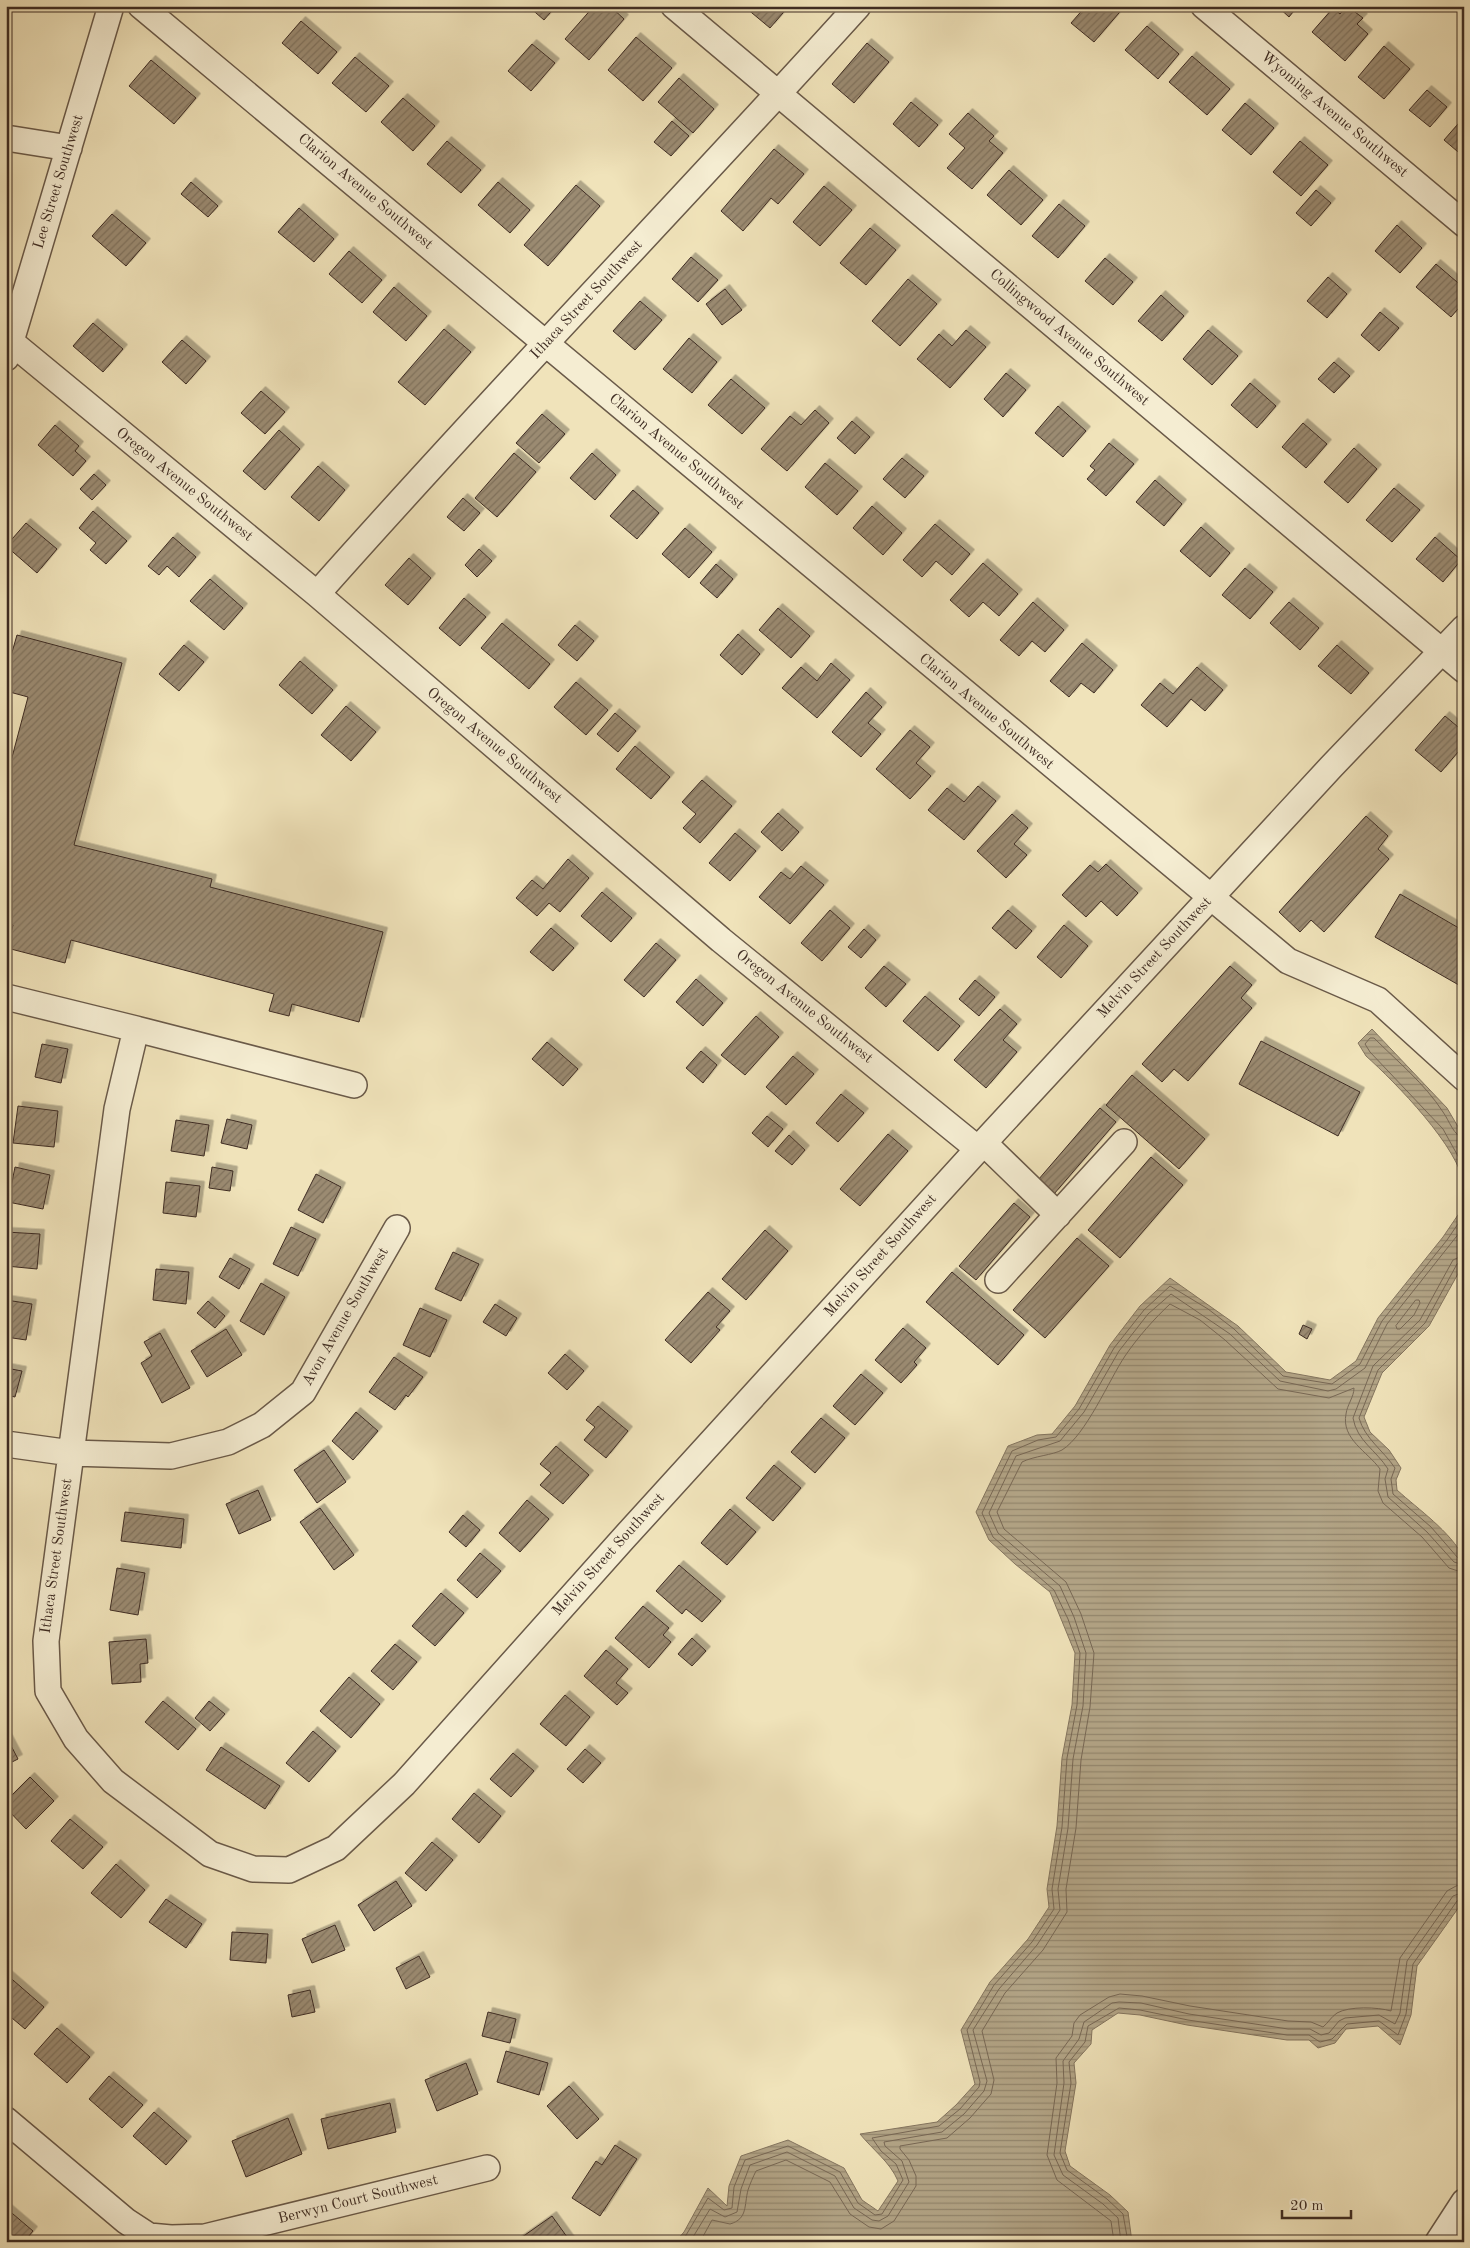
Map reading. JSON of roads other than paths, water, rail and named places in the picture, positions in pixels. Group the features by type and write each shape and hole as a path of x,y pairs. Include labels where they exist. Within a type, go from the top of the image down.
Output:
{"street":[{"name":"Lee Street Southwest","path":"9,350 111,6"},
{"name":"Clarion Avenue Southwest","path":"141,6 547,344 805,562 1288,961 1378,1000 1464,1078"},
{"name":"Collingwood Avenue Southwest","path":"674,6 1464,670"},
{"name":"Ithaca Street Southwest","path":"317,594 423,474 547,344 858,6"},
{"name":"Wyoming Avenue Southwest","path":"1204,6 1464,224"},
{"path":"6,138 69,148"},
{"name":"Oregon Avenue Southwest","path":"9,350 317,594 721,940 981,1146 1058,1215"},
{"name":"Melvin Street Southwest","path":"289,1870 336,1848 404,1784 623,1538 981,1146 1331,767 1464,628"},
{"path":"6,997 354,1085"},
{"name":"Ithaca Street Southwest","path":"136,1029 117,1109 46,1641 48,1691 76,1739 113,1780 158,1816 210,1854 253,1869 289,1870"},
{"path":"998,1280 1124,1142"},
{"name":"Avon Avenue Southwest","path":"6,1444 71,1453 171,1456 228,1442 262,1425 303,1392 397,1228"},
{"name":"Berwyn Court Southwest","path":"6,2120 47,2157 126,2221 149,2236 171,2238 205,2237 487,2168"},
{"path":"1438,2242 1464,2202"}],"water":[{"path":"1372,1029 1447,1108 1464,1137 1464,1186 1460,1171 1439,1135 1409,1099 1366,1056 1358,1043"},
{"path":"1464,1206 1464,1263 1429,1326 1382,1373 1364,1417 1370,1432 1389,1450 1401,1468 1396,1480 1397,1490 1451,1539 1464,1558 1464,1900 1417,1966 1411,2015 1400,2045 1378,2026 1346,2029 1335,2043 1318,2048 1309,2040 1287,2040 1118,2013 1092,2030 1091,2044 1074,2063 1076,2083 1065,2151 1070,2166 1110,2195 1128,2212 1132,2242 675,2242 684,2232 708,2188 727,2206 729,2186 741,2156 788,2140 844,2168 862,2200 878,2211 898,2181 886,2162 860,2134 937,2122 975,2084 961,2030 990,1982 1028,1939 1049,1907 1047,1889 1057,1826 1062,1758 1072,1705 1075,1653 1050,1592 989,1540 976,1512 1008,1446 1037,1435 1052,1434 1075,1406 1110,1345 1140,1306 1170,1278 1238,1326 1286,1372 1330,1380 1356,1361 1378,1318 1443,1237"}]}
